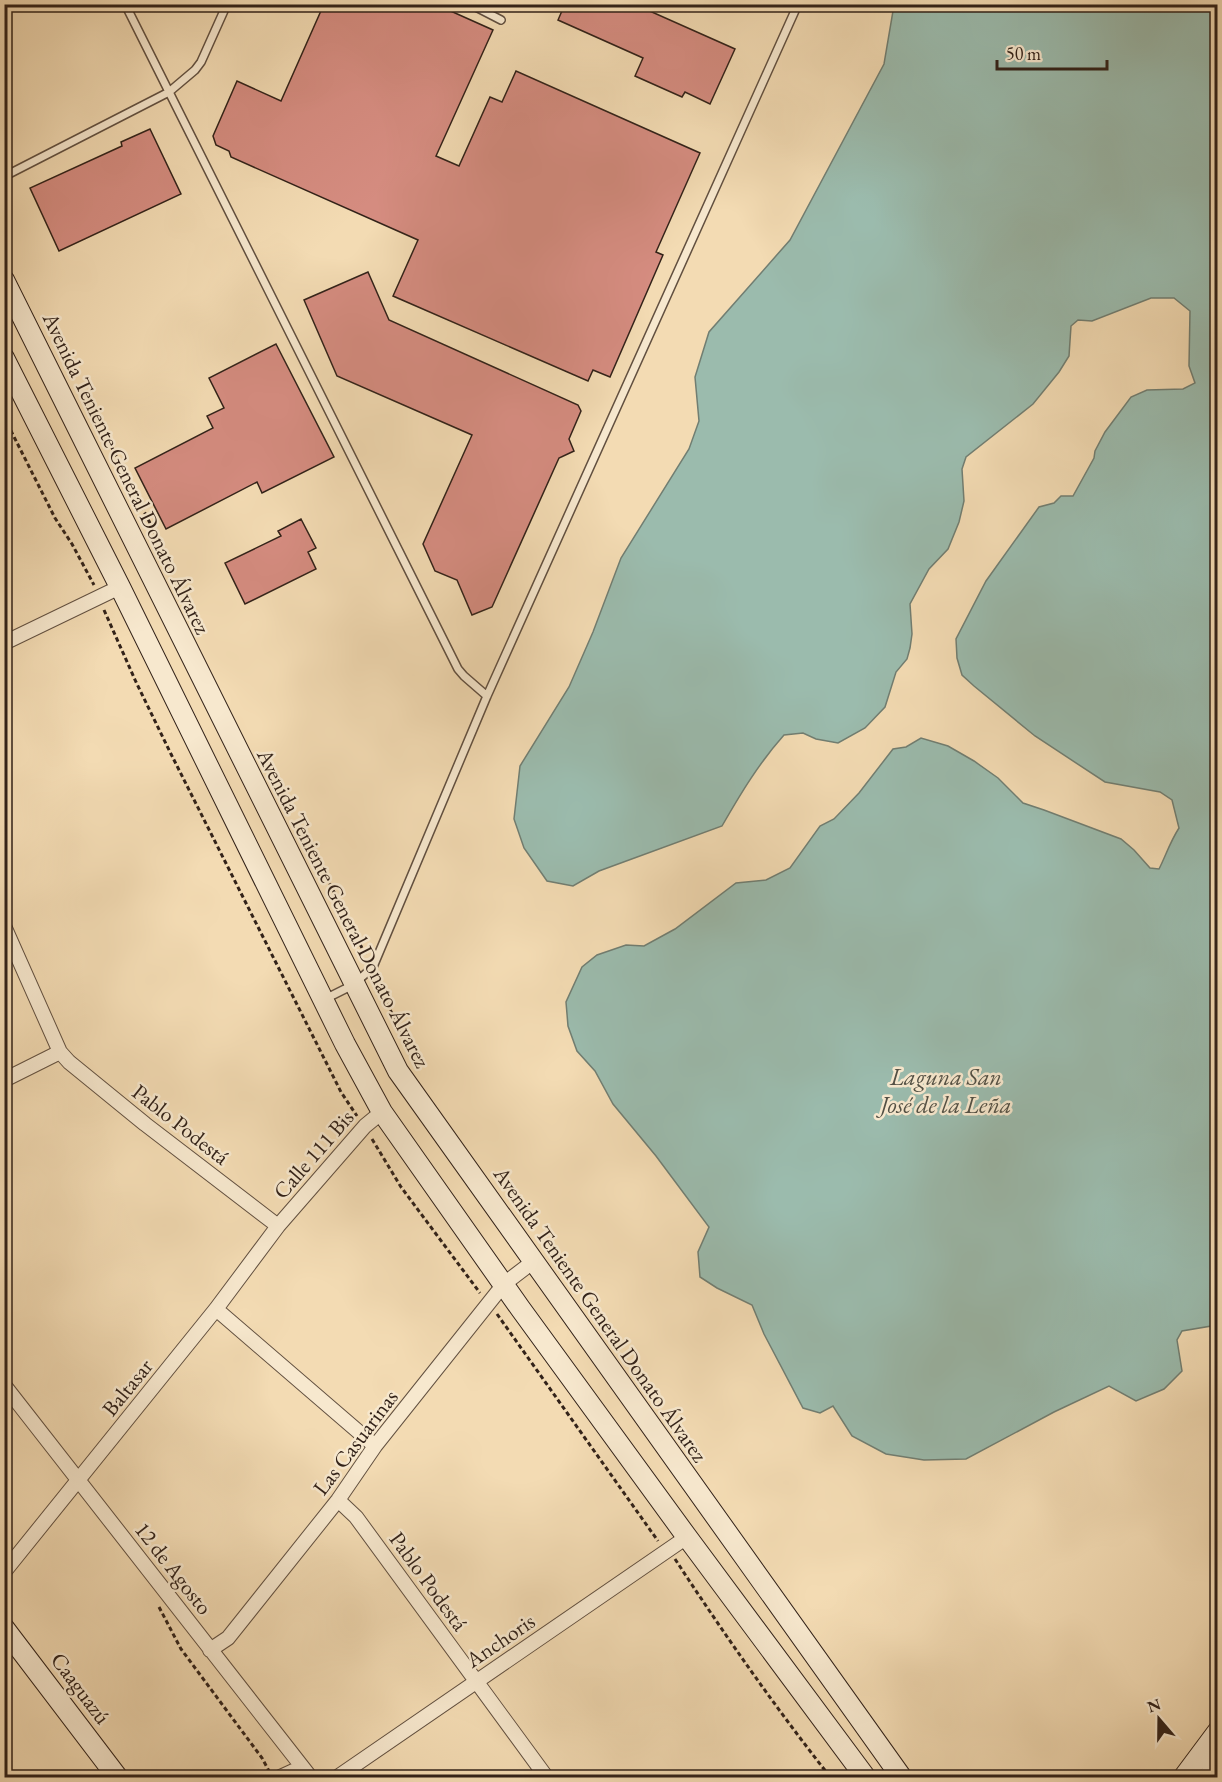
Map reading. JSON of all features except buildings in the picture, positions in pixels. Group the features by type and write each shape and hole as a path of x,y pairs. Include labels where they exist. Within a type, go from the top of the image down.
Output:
{"main road":[{"name":"Avenida Teniente General Donato Álvarez","path":"4,280 353,985 403,1079 902,1778"},
{"path":"4,358 382,1112 687,1537 866,1778"},
{"name":"Caaguazú","path":"4,1628 118,1778"},
{"path":"1183,1778 1218,1731"},
{"path":"1208,1778 1218,1764"}],"street":[{"path":"4,643 120,586"},
{"path":"4,926 60,1052 4,1080"},
{"name":"Pablo Podestá","path":"60,1052 69,1062 137,1117 278,1226"},
{"name":"Calle 111 Bis","path":"278,1226 365,1126 382,1112"},
{"name":"Baltasar","path":"4,1572 216,1309 278,1226"},
{"name":"Las Casuarinas","path":"210,1650 228,1638 338,1500 375,1446 504,1284 534,1261"},
{"path":"216,1309 375,1446"},
{"name":"12 de Agosto","path":"4,1385 306,1772"},
{"name":"Pablo Podestá","path":"338,1500 356,1517 547,1778"},
{"name":"Anchoris","path":"336,1778 687,1537"},
{"path":"278,1778 306,1772"}],"lane":[{"path":"125,4 458,669 487,696"},
{"path":"5,176 169,92 201,62 227,4"},
{"path":"470,4 501,20"},
{"path":"324,1000 353,985 373,967 487,696 798,4"}],"path":[{"path":"94,412 161,545"},
{"path":"156,1603 181,1649 262,1758 273,1778"}],"water":[{"name":"Laguna San José de la Leña","path":"894,5 1217,5 1217,1325 1182,1331 1177,1340 1182,1371 1164,1389 1136,1401 1109,1386 1054,1412 966,1459 924,1460 886,1454 852,1436 833,1406 820,1413 803,1408 764,1334 752,1305 700,1277 698,1252 709,1227 656,1156 613,1104 595,1071 577,1051 568,1026 566,1002 582,967 597,955 626,945 644,946 675,929 736,883 766,880 790,868 820,826 834,819 859,793 893,749 906,747 921,738 948,746 974,761 998,778 1023,803 1121,839 1150,868 1159,869 1179,828 1172,800 1160,792 1105,782 1035,736 962,675 957,658 956,639 986,581 1039,507 1054,503 1061,496 1073,496 1105,432 1131,397 1147,390 1183,389 1195,383 1189,366 1190,311 1174,298 1151,298 1092,321 1078,320 1071,326 1069,356 1033,404 966,457 962,469 964,501 959,522 948,549 929,569 910,604 912,634 907,659 896,672 885,707 865,728 838,743 816,739 803,733 784,735 766,756 722,826 599,871 573,886 547,881 524,848 514,819 520,766 569,687 621,558 689,449 699,421 695,377 709,332 790,240 884,64"}]}
